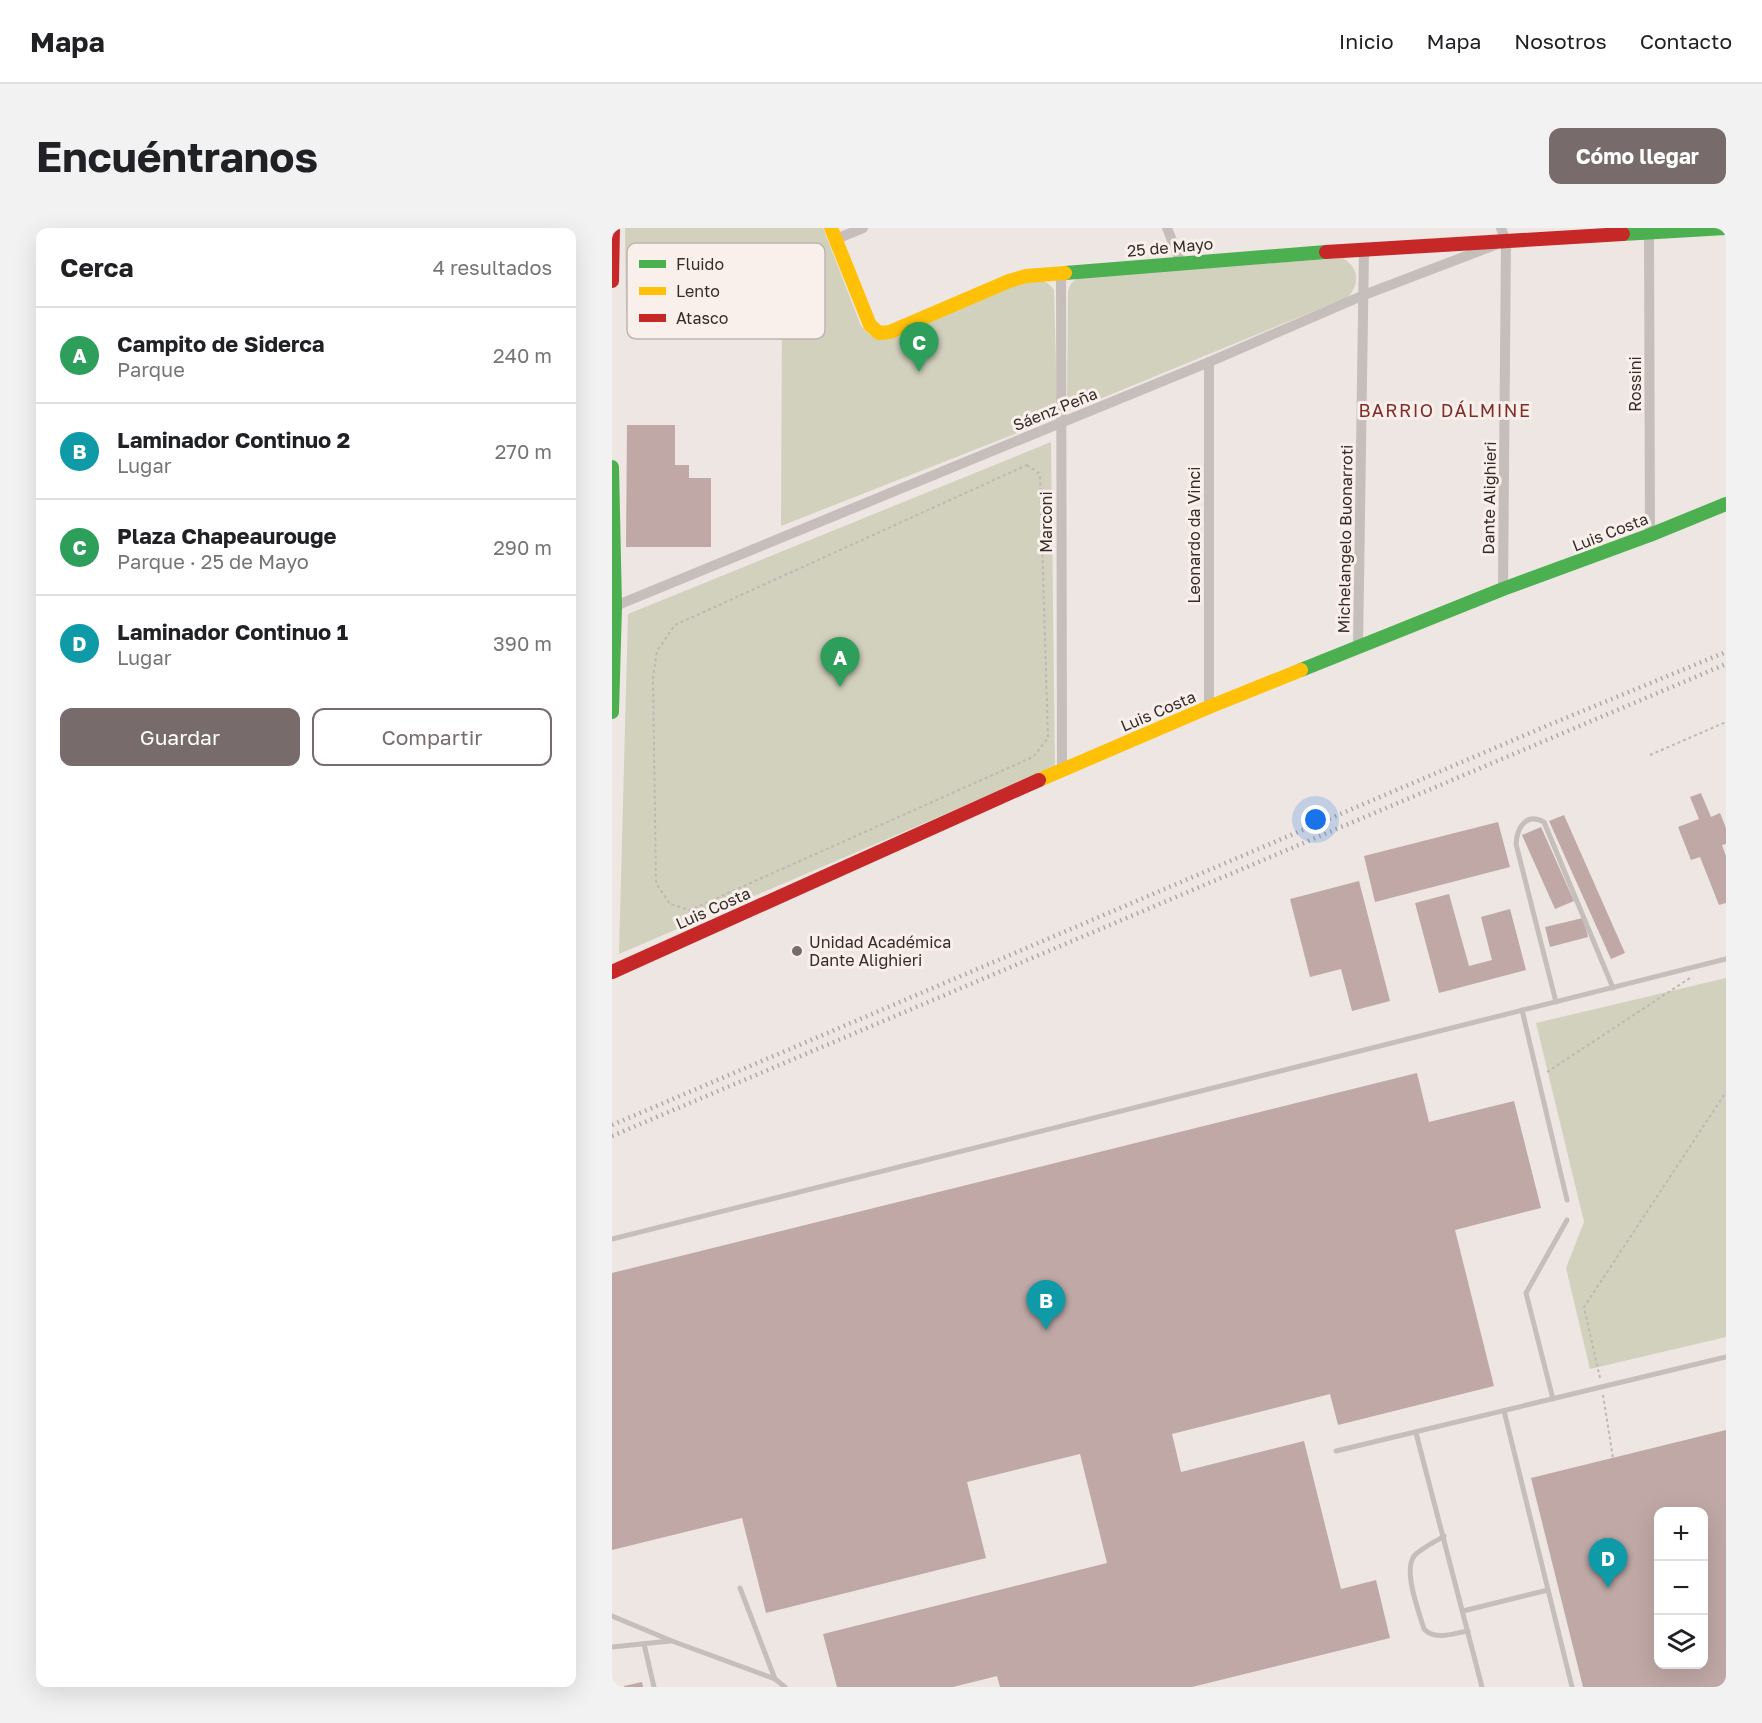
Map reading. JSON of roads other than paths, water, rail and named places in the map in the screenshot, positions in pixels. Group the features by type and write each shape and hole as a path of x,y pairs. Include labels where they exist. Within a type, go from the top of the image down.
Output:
{"street":[{"path":"612,281 613,228"},
{"path":"834,233 863,228"},
{"path":"1167,228 1181,263"},
{"name":"25 de Mayo","path":"834,233 870,325 879,333 890,332 1009,281 1026,276 1364,249 1503,234 1650,233 1726,228"},
{"name":"Rossini","path":"1650,233 1650,535"},
{"name":"Sáenz Peña","path":"615,606 1209,362 1503,234"},
{"name":"Dante Alighieri","path":"1503,234 1503,590"},
{"name":"Michelangelo Buonarroti","path":"1358,649 1364,249"},
{"name":"Marconi","path":"1061,273 1062,771"},
{"name":"Leonardo da Vinci","path":"1209,362 1209,707"},
{"path":"612,467 615,606 612,712"},
{"name":"Luis Costa","path":"612,972 1209,707 1726,504"}],"lane":[{"path":"1556,1002 1516,844 1516,832 1521,825 1530,820 1538,819 1544,822 1613,987"},
{"path":"612,1239 1726,959"},
{"path":"1522,1010 1567,1200"},
{"path":"1553,1399 1526,1293 1567,1220"},
{"path":"1336,1451 1726,1357"},
{"path":"1504,1411 1572,1687"},
{"path":"1416,1432 1482,1687"},
{"path":"1444,1536 1415,1555 1409,1565 1410,1579 1424,1629 1429,1634 1439,1636 1468,1631"},
{"path":"740,1588 775,1679"},
{"path":"1463,1611 1548,1590"},
{"path":"612,1616 775,1679 785,1687"},
{"path":"612,1647 672,1641"},
{"path":"644,1644 654,1687"}],"railway":[{"path":"612,1125 1551,724 1726,652"},
{"path":"612,1136 1726,664"}],"place":[{"name":"Plaza Chapeaurouge","path":"919,372"},
{"name":"Campito de Siderca","path":"840,687"},
{"name":"Unidad Académica Dante Alighieri","path":"797,951"},
{"name":"Laminador Continuo 2","path":"1046,1330"},
{"name":"Laminador Continuo 1","path":"1608,1588"}],"district":[{"name":"BARRIO DÁLMINE","path":"1445,411"}]}
